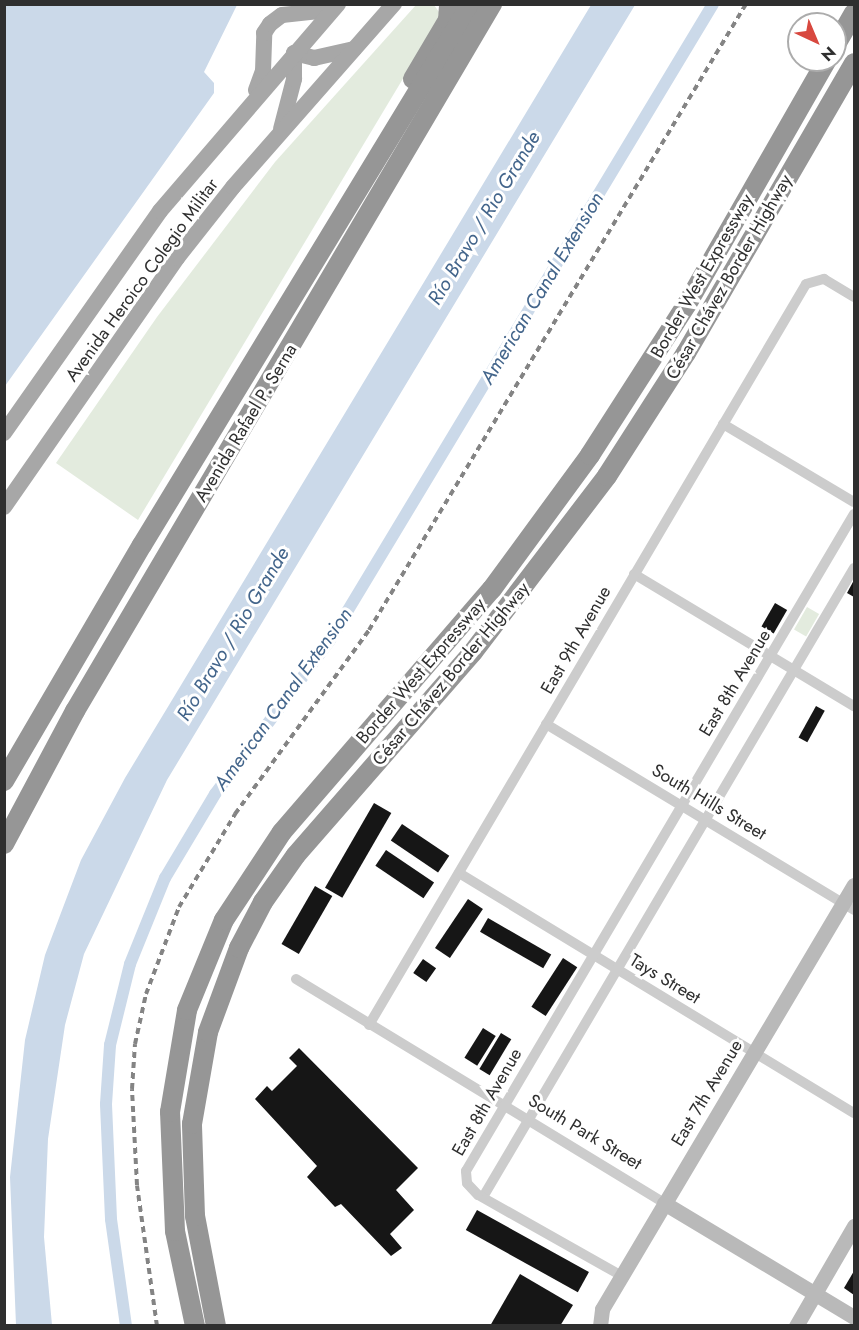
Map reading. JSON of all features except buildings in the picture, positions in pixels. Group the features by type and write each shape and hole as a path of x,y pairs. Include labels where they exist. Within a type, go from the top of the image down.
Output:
{"highway":[{"path":"293,301 310,253 448,20 448,4"},
{"name":"Avenida Rafael P. Serna","path":"4,782 142,544 293,301 471,4"},
{"name":"Avenida Rafael P. Serna","path":"4,844 75,711 492,4"},
{"path":"847,26 855,13"},
{"name":"César Chávez Border Highway","path":"216,1326 195,1216 192,1124 208,1032 238,948 263,902 296,855 473,652 607,476 686,353 855,63"},
{"name":"Border West Expressway","path":"195,1326 175,1231 170,1112 187,1010 224,920 282,832 492,589 584,464 687,304 820,72"}],"main road":[{"name":"Avenida Heroico Colegio Militar","path":"4,433 160,211 252,99 336,4"},
{"path":"252,99 263,71 264,33 270,24 282,15 319,11 336,4"},
{"name":"Avenida Heroico Colegio Militar","path":"4,507 177,258 280,132 394,4"},
{"path":"280,132 294,79 294,53 314,58 354,48"}],"street":[{"name":"East 9th Avenue","path":"369,1025 806,284 818,278 855,297"},
{"path":"723,424 855,502"},
{"name":"East 8th Avenue","path":"483,1197 464,1177 503,1105 855,514"},
{"path":"621,1276 483,1197 855,567"},
{"path":"634,574 855,706"},
{"name":"South Hills Street","path":"546,724 849,906"},
{"name":"Tays Street","path":"459,873 855,1113"},
{"name":"East 7th Avenue","path":"600,1325 602,1309 621,1276 755,1053 849,906 855,885"},
{"name":"South Park Street","path":"296,979 855,1317"},
{"path":"795,1326 855,1226"}],"shaded area":[{"path":"416,5 434,5 439,12 437,22 138,520 56,463 157,317 275,162"},
{"path":"807,607 819,614 806,637 794,630"}],"water":[{"path":"5,4 237,5 204,72 214,83 214,93 5,386"},
{"name":"Río Bravo / Rio Grande","path":"591,5 635,5 167,780 84,954 65,1025 48,1139 44,1237 52,1325 16,1325 10,1177 25,1040 45,955 81,860 125,778"}],"waterway":[{"name":"American Canal Extension","path":"126,1326 111,1219 106,1104 110,1045 130,964 165,878 215,794 330,640 713,4"}],"railway":[{"path":"157,1326 137,1185 132,1089 135,1044 146,994 179,907 235,814 369,630 746,4"}]}
